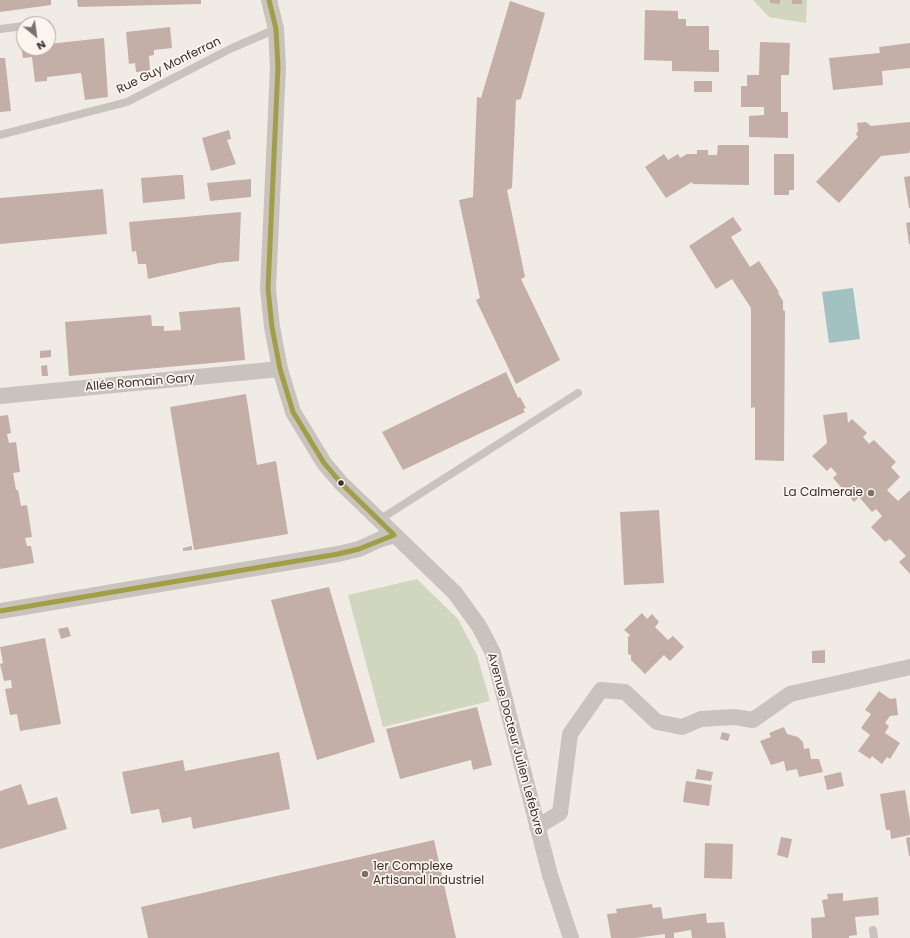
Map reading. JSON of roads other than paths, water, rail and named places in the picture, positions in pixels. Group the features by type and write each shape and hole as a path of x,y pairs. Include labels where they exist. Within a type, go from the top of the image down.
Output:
{"street":[{"name":"Avenue Docteur Julien Lefebvre","path":"269,0 276,29 278,67 268,289 272,327 280,369 293,412 308,439 324,463 341,483 455,593 480,626 493,653 550,875 571,938"},
{"name":"Allée Romain Gary","path":"0,396 280,369"},
{"path":"0,611 338,554 359,549 394,535"},
{"path":"537,827 560,813 570,734 601,690 625,692 657,722 682,727 701,720 734,718 753,720 790,694 910,667"}],"lane":[{"path":"0,29 16,27"},
{"name":"Rue Guy Monferran","path":"0,135 127,102 232,48 276,29"},
{"path":"379,520 578,393"}],"water":[{"path":"853,288 860,339 829,343 822,292"}],"place":[{"name":"La Calmeraie","path":"871,493"},
{"name":"1er Complexe Artisanal Industriel","path":"365,874"}]}
